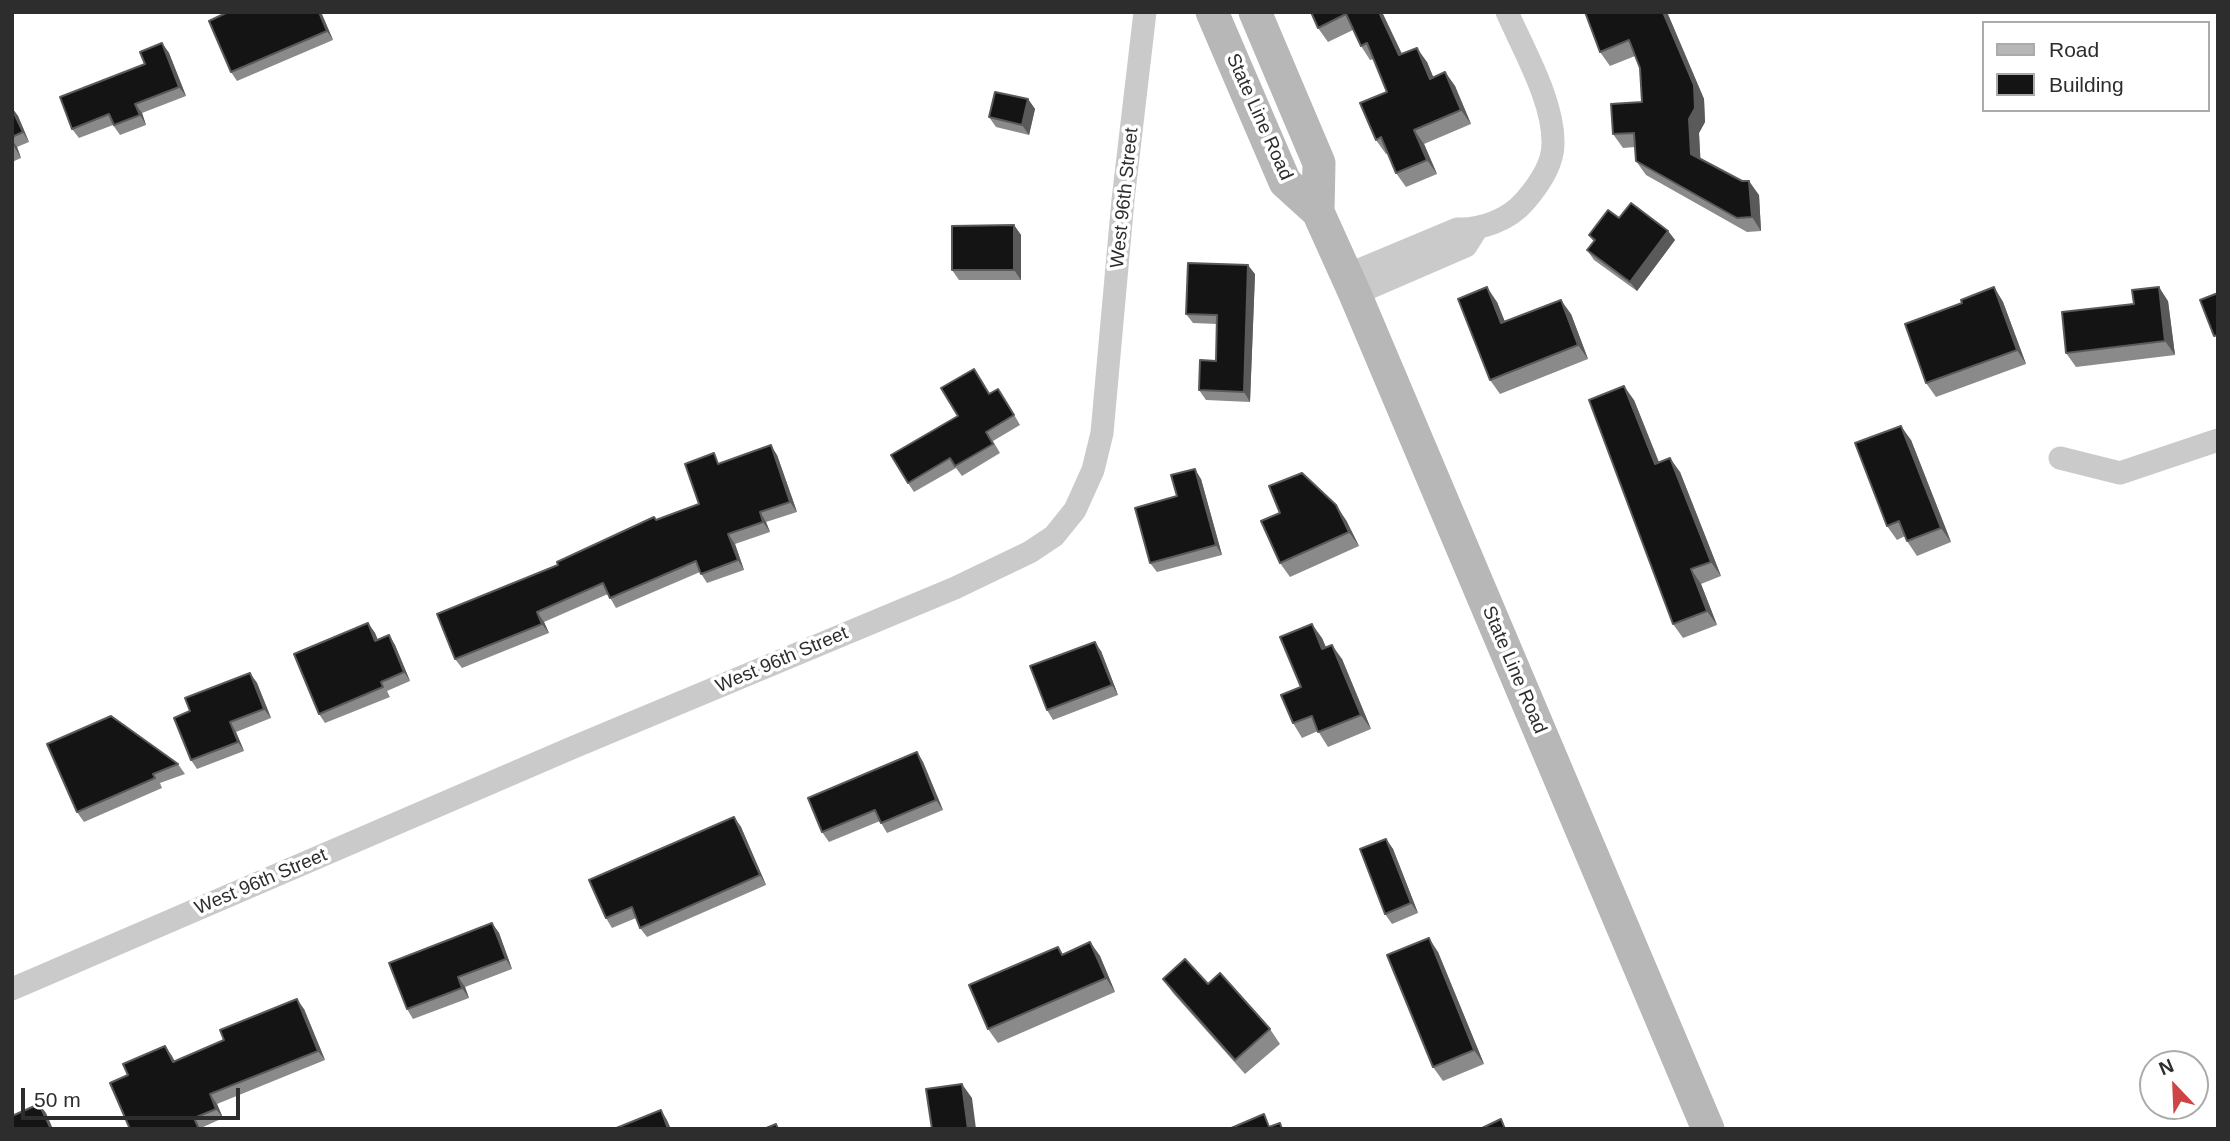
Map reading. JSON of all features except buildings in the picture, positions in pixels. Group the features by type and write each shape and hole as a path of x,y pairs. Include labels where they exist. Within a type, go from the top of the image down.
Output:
{"main road":[{"name":"State Line Road","path":"1212,12 1285,182 1318,212 1351,285 1709,1129"},
{"name":"State Line Road","path":"1255,12 1319,163 1318,212"}],"street":[{"name":"West 96th Street","path":"12,989 574,747 955,588 1030,552 1054,536 1075,510 1093,470 1102,433 1123,200 1145,12"},
{"path":"1351,285 1457,229 1476,230 1520,207 1548,167 1554,146 1551,122 1544,96 1507,12"},
{"path":"2060,458 2120,473 2218,440"}]}
